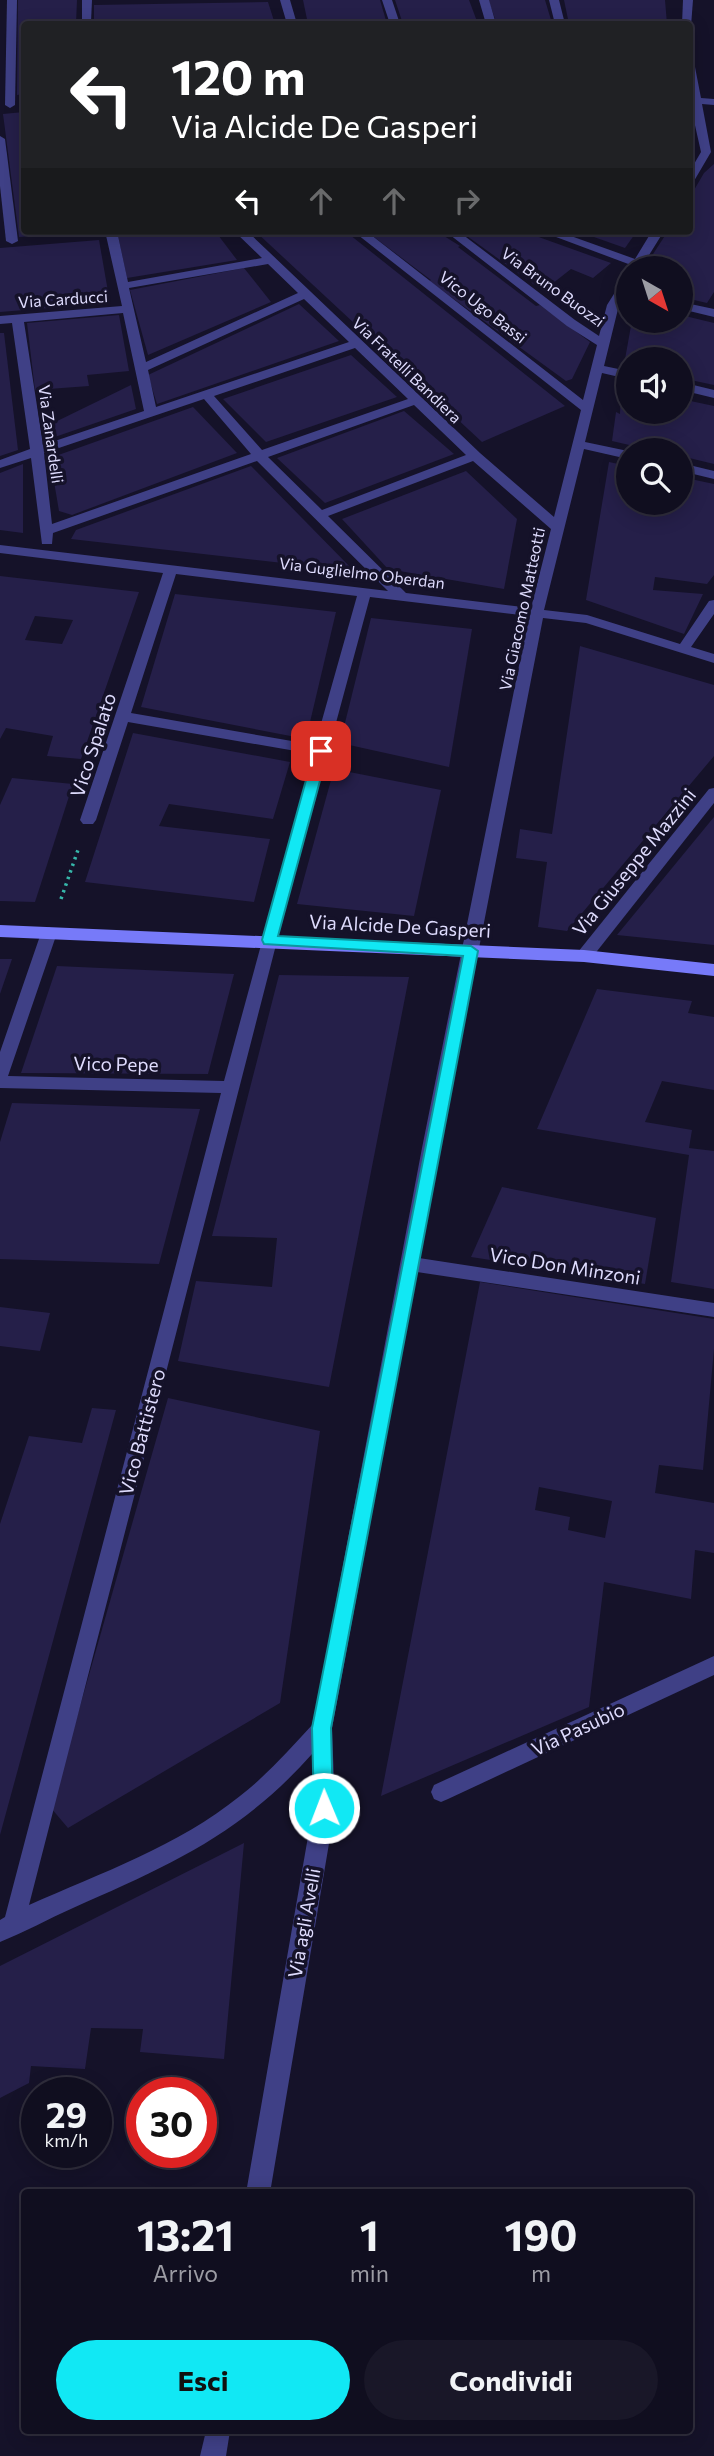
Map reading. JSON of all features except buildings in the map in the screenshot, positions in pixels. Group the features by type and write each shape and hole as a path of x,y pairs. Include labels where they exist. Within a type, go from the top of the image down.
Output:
{"street":[{"path":"5,105 12,0"},
{"path":"87,20 88,0"},
{"path":"285,0 291,21"},
{"path":"387,0 393,21"},
{"path":"484,0 490,21"},
{"path":"554,0 559,21"},
{"path":"687,21 688,0"},
{"path":"693,174 706,152 693,100 714,102"},
{"path":"0,139 12,241"},
{"path":"112,235 150,413"},
{"name":"Via Fratelli Bandiera","path":"244,235 475,456 557,527"},
{"name":"Vico Ugo Bassi","path":"364,235 587,409"},
{"name":"Via Bruno Buozzi","path":"456,235 571,323 604,343"},
{"path":"556,235 616,258"},
{"path":"643,256 656,235"},
{"path":"123,286 270,260"},
{"path":"141,369 305,294"},
{"name":"Via Giacomo Matteotti","path":"471,951 537,611 613,305 616,302"},
{"name":"Via Carducci","path":"0,320 128,309"},
{"path":"693,309 714,313"},
{"name":"Via Zanardelli","path":"17,318 37,451 48,555"},
{"path":"0,464 357,343"},
{"path":"597,368 616,372"},
{"path":"693,389 714,394"},
{"path":"206,394 260,455 401,596"},
{"path":"46,531 416,400"},
{"path":"578,444 616,452"},
{"path":"320,515 475,456"},
{"path":"693,470 714,475"},
{"name":"Via Guglielmo Oberdan","path":"0,549 537,611 587,619 714,659"},
{"name":"Vico Spalato","path":"88,820 171,569"},
{"name":"Vico Battistero","path":"7,1927 365,592"},
{"path":"683,649 714,604"},
{"path":"122,716 321,751"},
{"name":"Via Giuseppe Mazzini","path":"583,956 714,793"},
{"name":"Via Alcide De Gasperi","path":"0,931 270,940 583,956 714,970"},
{"path":"0,1076 50,933"},
{"name":"Via agli Avelli","path":"259,2189 324,1808 322,1728 471,951"},
{"name":"Vico Pepe","path":"0,1083 232,1087"},
{"name":"Vico Don Minzoni","path":"410,1264 714,1310"},
{"name":"Via Pasubio","path":"441,1792 714,1665"},
{"path":"7,1927 172,1853 234,1814 276,1780 322,1728"},
{"path":"213,2456 217,2434"}],"path":[{"name":"Vico Spalato","path":"50,933 88,820"}],"route":[{"path":"321,751 270,940 471,951 431,1148 322,1728 324,1808"}]}
